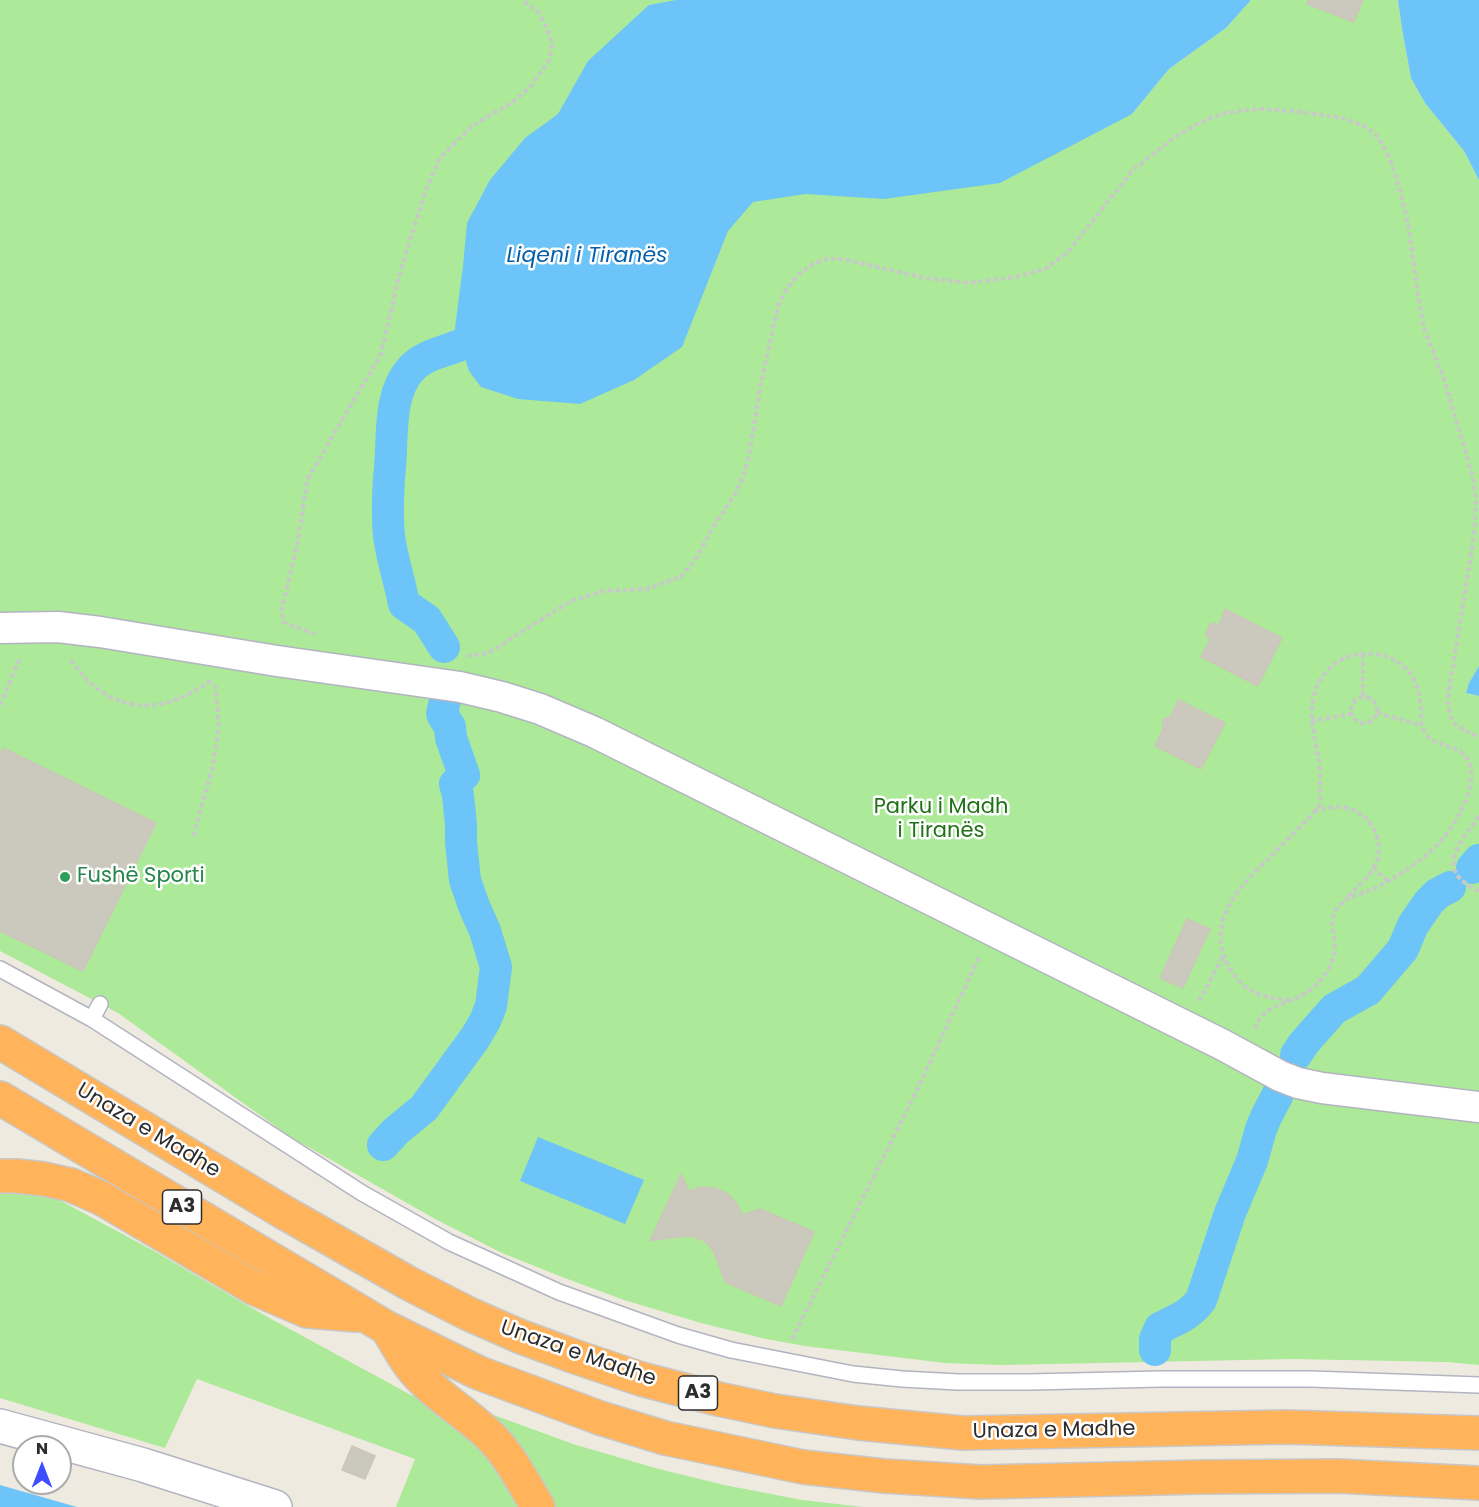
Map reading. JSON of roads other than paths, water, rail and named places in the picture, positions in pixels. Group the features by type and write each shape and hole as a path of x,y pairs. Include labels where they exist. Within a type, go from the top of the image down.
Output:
{"highway":[{"name":"Unaza e Madhe","path":"0,1042 340,1245 469,1314 573,1356 718,1399 775,1411 858,1423 963,1432 1286,1427 1479,1433"},
{"name":"A3","path":"0,1098 375,1322 479,1373 600,1418 665,1438 803,1467 884,1476 981,1482 1337,1476 1479,1483"},
{"path":"0,1176 44,1179 71,1185 101,1198 254,1288 307,1311 375,1322 413,1369 494,1440 538,1507"}],"street":[{"path":"0,628 41,627 100,632 277,661 460,687 540,709 594,732 1281,1076 1298,1083 1322,1088 1479,1107"},
{"path":"0,1425 143,1465 275,1507"}],"lane":[{"path":"0,969 92,1019 362,1193 449,1242 559,1292 678,1335 731,1350 853,1374 958,1382 1311,1379 1479,1385"},
{"path":"92,1019 100,1004"}],"water":[{"name":"Liqeni i Tiranës","path":"676,0 1251,0 1226,28 1169,69 1132,114 1000,183 884,199 805,194 753,202 728,231 682,347 634,380 580,404 518,399 481,387 469,371 455,328 467,223 490,180 525,138 558,114 588,61 649,5"},
{"path":"1398,0 1479,0 1479,180 1464,151 1425,103 1411,78"},
{"path":"1479,666 1479,696 1466,693"},
{"path":"538,1137 644,1180 625,1224 520,1181"},
{"path":"0,1485 12,1488 12,1495 35,1495 77,1507 0,1507"}],"waterway":[{"path":"444,647 427,620 404,604 389,536 389,484 393,416 398,391 404,379 421,360 460,345"},
{"path":"383,1145 424,1108 475,1038 491,1006 496,967 465,880 458,795 455,784 464,775 451,738 450,727 442,714 445,700"},
{"path":"1472,868 1479,860"},
{"path":"1296,1055 1334,1009 1368,990 1403,949 1413,925 1429,902 1437,894 1450,887"},
{"path":"1155,1350 1155,1339 1160,1328 1187,1314 1201,1300 1230,1213 1252,1161 1261,1129 1278,1094"}],"place":[{"name":"Fushë Sporti","path":"65,877"}],"park label":[{"name":"Parku i Madh i Tiranës","path":"941,820"}]}
